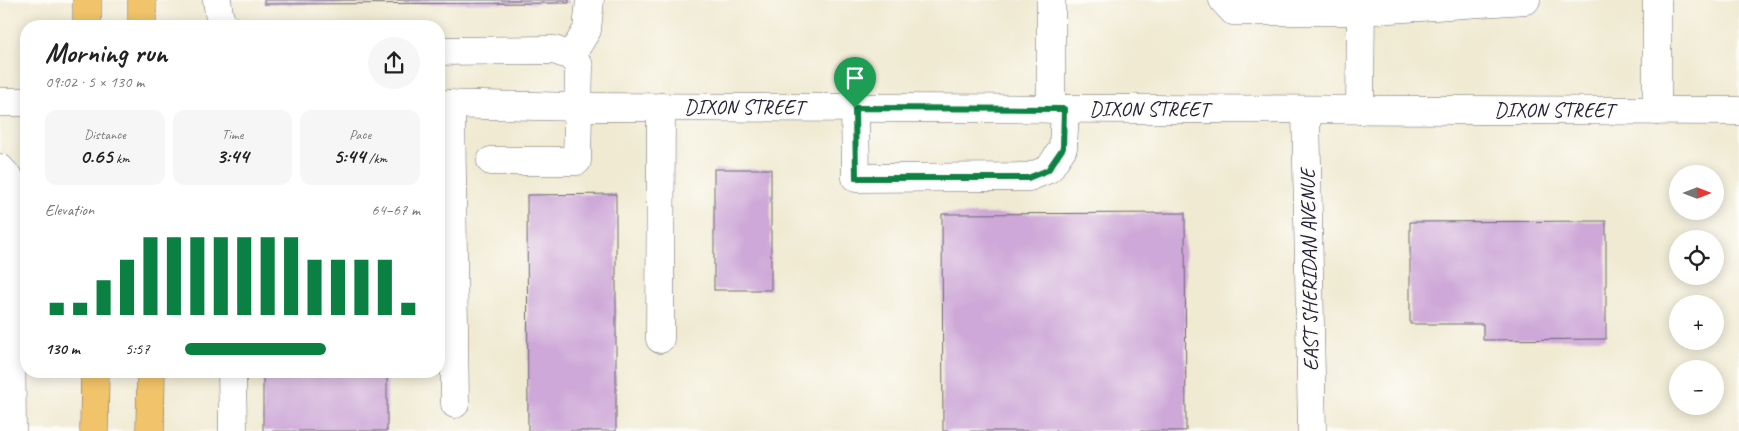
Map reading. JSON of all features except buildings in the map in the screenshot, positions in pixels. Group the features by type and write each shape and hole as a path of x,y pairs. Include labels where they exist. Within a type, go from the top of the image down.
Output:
{"main road":[{"path":"87,0 88,20"},
{"path":"142,0 142,20"},
{"path":"94,378 94,431"},
{"path":"150,431 151,378"}],"street":[{"path":"217,0 220,20"},
{"path":"571,56 587,30 590,0"},
{"path":"855,108 856,178 1028,178 1048,170 1063,148 1058,109 1052,0"},
{"path":"1223,0 1233,12 1526,0"},
{"path":"1657,0 1657,111"},
{"path":"1360,6 1360,110"},
{"path":"445,51 554,50 571,56 579,66 577,161 490,161"},
{"path":"0,102 20,102"},
{"path":"445,104 456,404"},
{"name":"DIXON STREET","path":"445,104 579,107 1739,111"},
{"path":"660,339 661,107"},
{"name":"EAST SHERIDAN AVENUE","path":"1306,110 1312,431"},
{"path":"0,168 10,179 12,431"},
{"path":"232,378 233,431"}],"route":[{"path":"855,108 1064,109 1063,148 1048,170 1028,178 856,178 855,108"}]}
